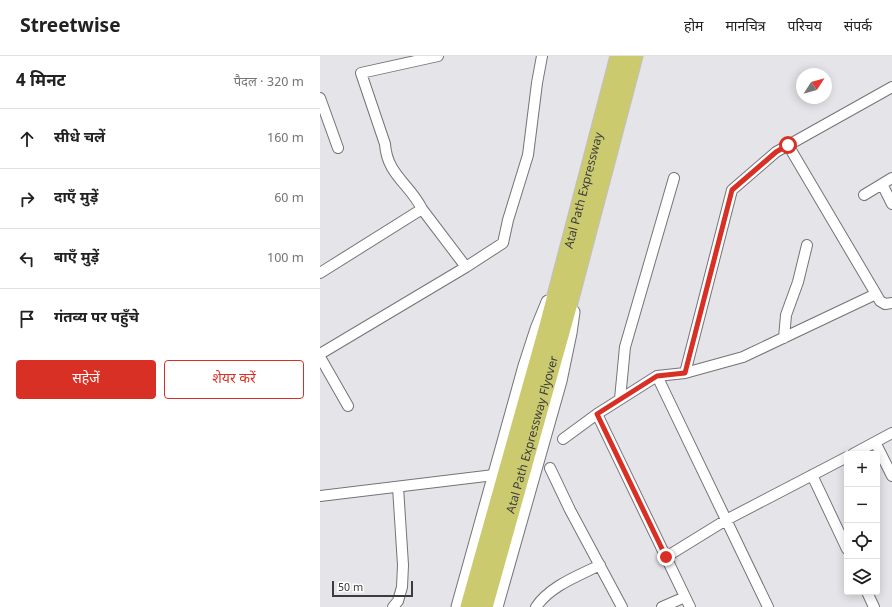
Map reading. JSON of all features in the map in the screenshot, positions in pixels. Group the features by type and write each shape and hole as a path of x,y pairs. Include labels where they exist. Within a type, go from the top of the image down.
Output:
{"highway":[{"name":"Atal Path Expressway","path":"573,261 619,56"},
{"name":"Atal Path Expressway","path":"555,328 573,261 634,56"},
{"name":"Atal Path Expressway Flyover","path":"469,607 555,328"},
{"name":"Atal Path Expressway Flyover","path":"484,607 555,328"}],"street":[{"path":"438,56 361,73 385,144 386,154 394,172 418,199 422,209 466,267"},
{"path":"320,354 504,243 508,220 528,155 542,56"},
{"path":"685,373 732,190 776,152 892,86"},
{"path":"320,98 338,148"},
{"path":"788,145 880,301 885,304 892,303"},
{"path":"620,399 625,347 674,178"},
{"path":"864,194 892,178"},
{"path":"882,184 892,204"},
{"path":"320,273 422,209"},
{"path":"784,338 786,315 798,282 807,245"},
{"path":"458,607 532,344 573,261"},
{"path":"496,607 560,381 570,333 573,261"},
{"path":"564,439 597,414 657,376 685,373 742,357 876,294"},
{"path":"320,357 348,406"},
{"path":"657,376 768,607"},
{"path":"597,414 690,607"},
{"path":"858,451 892,433"},
{"path":"875,442 892,476"},
{"path":"666,557 726,520 844,459"},
{"path":"550,468 570,510 622,607"},
{"path":"320,496 494,475"},
{"path":"812,475 844,543"},
{"path":"393,607 398,601 402,587 398,487"},
{"path":"536,607 541,600 557,588 600,565"},
{"path":"868,595 874,607"},
{"path":"662,607 685,596"}],"route":[{"path":"666,557 597,414 657,376 685,373 732,190 776,152 788,145"}]}
